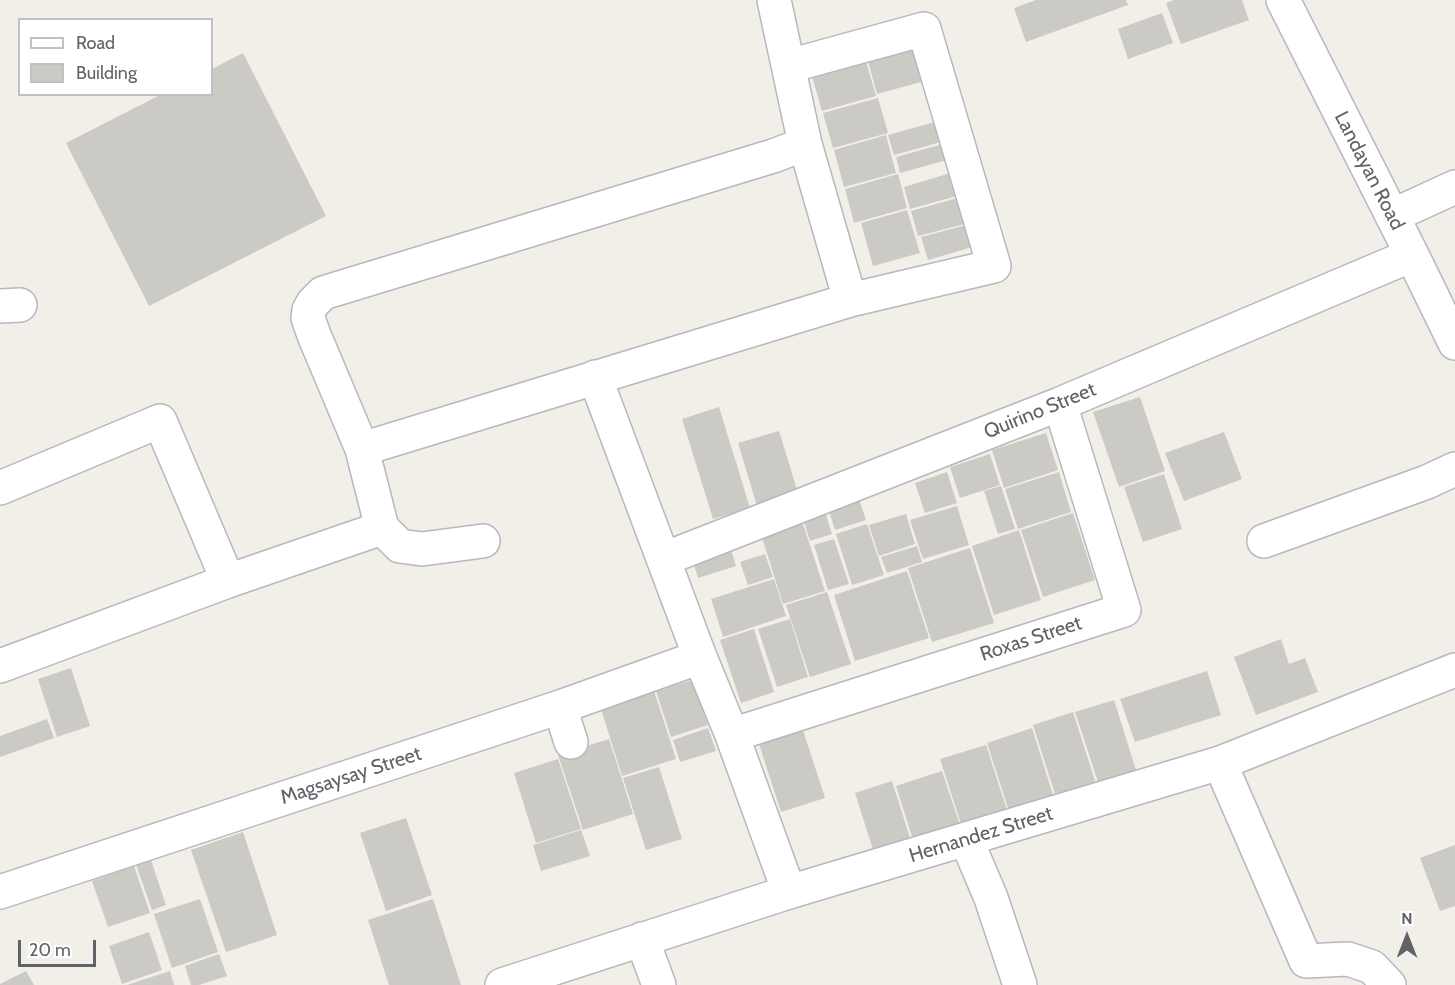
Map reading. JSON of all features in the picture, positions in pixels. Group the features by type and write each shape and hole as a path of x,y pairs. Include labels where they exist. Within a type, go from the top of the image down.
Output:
{"street":[{"path":"774,0 805,144 850,300"},
{"name":"Landayan Road","path":"1283,0 1455,343"},
{"path":"362,449 850,300 994,266 924,29 789,66"},
{"path":"483,541 422,549 400,546 382,528 362,449 308,318 313,303 323,293 761,160 805,144"},
{"path":"1392,216 1455,187"},
{"name":"Quirino Street","path":"664,558 1060,404 1412,255"},
{"path":"596,377 789,892"},
{"name":"Roxas Street","path":"732,735 1124,610 1060,404"},
{"path":"0,488 160,421 228,581"},
{"path":"1264,541 1427,482 1455,469"},
{"path":"0,666 228,581 382,528"},
{"name":"Magsaysay Street","path":"0,892 560,707 700,657"},
{"name":"Hernandez Street","path":"502,985 789,892 1220,764 1455,670"},
{"path":"560,707 571,742"},
{"path":"1220,764 1306,961 1348,959 1372,967 1389,985"},
{"path":"966,839 991,898 1020,985"},
{"path":"642,939 659,985"}],"building":[{"path":"1036,0 1126,0 1128,5 1026,42 1014,8"},
{"path":"1174,0 1242,0 1249,20 1181,44 1166,3"},
{"path":"1162,13 1173,43 1128,59 1118,29"},
{"path":"920,36 932,79 877,94 865,50"},
{"path":"863,51 876,96 822,111 809,66"},
{"path":"243,53 326,216 149,306 66,143 158,96 213,96 213,68"},
{"path":"878,98 888,133 833,148 823,113"},
{"path":"942,120 948,140 894,155 888,135"},
{"path":"886,135 896,173 844,187 834,150"},
{"path":"943,144 947,160 900,173 896,157"},
{"path":"957,171 964,194 910,209 904,187"},
{"path":"898,174 907,208 854,223 845,189"},
{"path":"961,197 968,223 918,236 911,211"},
{"path":"907,210 920,253 873,266 861,223"},
{"path":"970,224 976,246 928,260 921,237"},
{"path":"1140,397 1165,471 1119,487 1093,412"},
{"path":"719,407 750,508 713,519 682,419"},
{"path":"779,431 798,493 757,506 738,443"},
{"path":"1224,432 1242,479 1184,501 1165,453"},
{"path":"1046,433 1058,470 1004,488 992,450"},
{"path":"990,454 1000,485 960,498 950,467"},
{"path":"947,472 957,503 925,513 915,483"},
{"path":"1059,472 1071,512 1018,529 1005,489"},
{"path":"1164,474 1182,529 1143,542 1124,487"},
{"path":"1001,486 1015,529 998,534 984,491"},
{"path":"858,496 866,520 835,530 827,505"},
{"path":"957,506 969,545 923,559 910,520"},
{"path":"824,508 832,534 810,541 802,515"},
{"path":"1073,513 1095,580 1043,597 1021,530"},
{"path":"906,514 915,544 879,556 869,525"},
{"path":"800,515 825,591 783,604 759,528"},
{"path":"867,524 884,575 852,585 836,534"},
{"path":"1019,530 1041,600 994,615 972,546"},
{"path":"834,539 849,584 828,590 814,545"},
{"path":"728,540 736,566 698,578 690,552"},
{"path":"917,546 922,562 887,573 881,557"},
{"path":"970,548 994,623 932,642 908,568"},
{"path":"765,554 773,577 748,585 740,562"},
{"path":"907,571 929,638 855,661 834,595"},
{"path":"774,579 786,616 723,637 711,599"},
{"path":"827,592 851,664 810,677 786,605"},
{"path":"790,619 808,677 777,687 758,629"},
{"path":"754,629 774,692 741,703 720,640"},
{"path":"1281,639 1289,664 1305,658 1318,692 1256,715 1234,657"},
{"path":"71,668 90,726 57,737 38,679"},
{"path":"1207,671 1221,715 1135,742 1120,699"},
{"path":"692,680 708,725 671,737 656,691"},
{"path":"654,691 676,759 622,776 601,709"},
{"path":"1114,700 1136,770 1098,782 1075,712"},
{"path":"1073,712 1096,784 1056,797 1033,725"},
{"path":"47,719 54,738 0,757 0,736"},
{"path":"802,727 825,798 781,812 758,741"},
{"path":"708,728 716,751 680,762 673,740"},
{"path":"1032,728 1054,798 1009,811 987,743"},
{"path":"609,739 633,814 583,830 558,755"},
{"path":"986,745 1008,813 962,827 940,759"},
{"path":"558,759 581,829 536,843 514,773"},
{"path":"659,767 682,839 646,850 623,778"},
{"path":"942,771 961,828 914,843 896,786"},
{"path":"892,781 912,844 875,856 855,793"},
{"path":"406,818 432,895 386,911 360,833"},
{"path":"581,830 590,856 541,871 533,845"},
{"path":"243,832 277,935 226,952 191,850"},
{"path":"1455,845 1455,906 1440,911 1420,858"},
{"path":"151,860 166,905 152,910 136,865"},
{"path":"134,866 150,913 108,927 92,881"},
{"path":"200,899 218,952 172,968 154,914"},
{"path":"433,899 461,985 389,985 368,920"},
{"path":"149,932 162,970 122,984 109,946"},
{"path":"219,954 227,976 199,985 191,985 185,966"},
{"path":"26,971 34,985 0,985 0,984"},
{"path":"170,971 174,985 127,985"}]}
